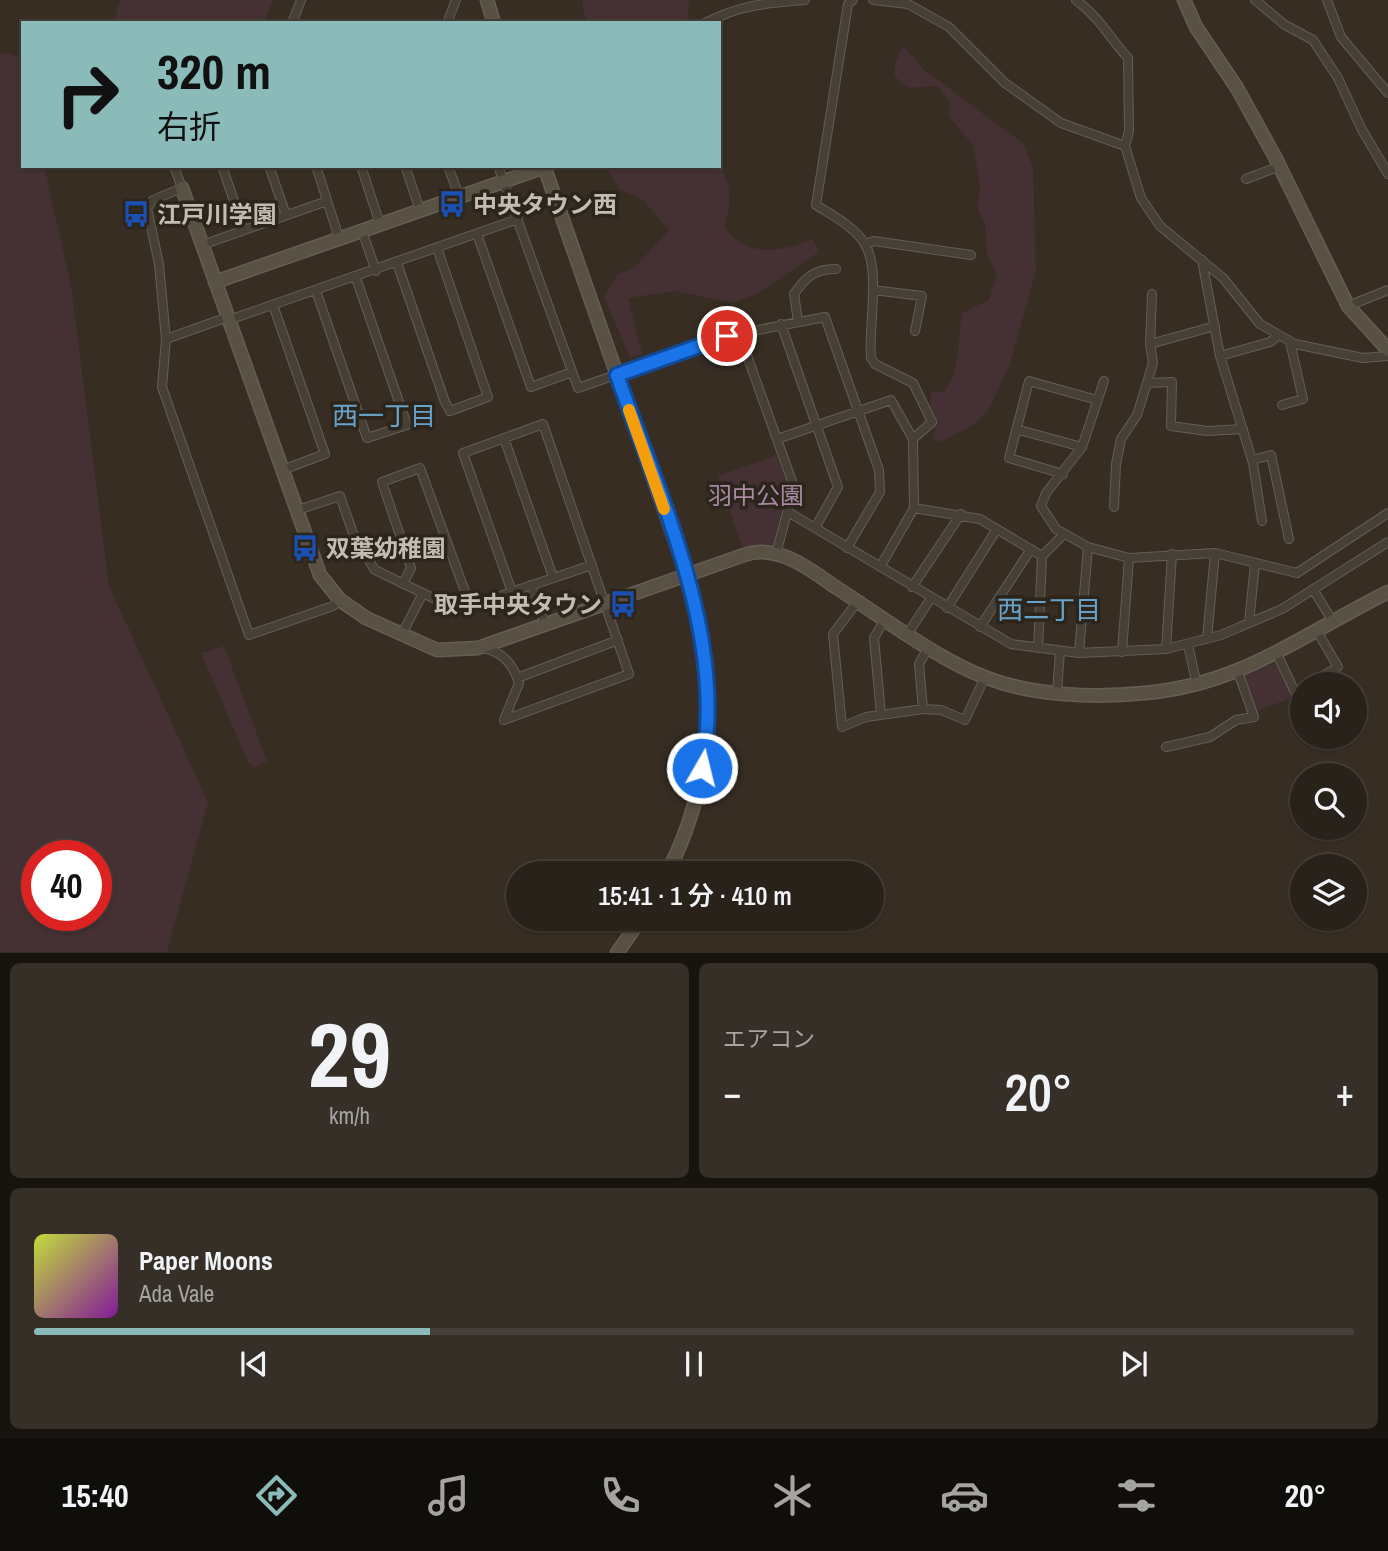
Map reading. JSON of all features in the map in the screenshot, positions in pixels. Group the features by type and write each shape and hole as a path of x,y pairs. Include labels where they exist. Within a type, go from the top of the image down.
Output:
{"street":[{"path":"293,21 301,0"},
{"path":"448,21 456,0"},
{"path":"487,0 494,21"},
{"path":"709,21 731,9 752,4 805,0"},
{"path":"853,0 848,4 834,77 816,205 861,238 865,244 874,278 871,358 875,364 914,383 932,422 913,439"},
{"path":"873,0 908,4 948,27 1005,83 1061,123 1125,146"},
{"path":"1076,0 1100,19 1112,42 1128,58 1129,131 1125,146 1141,198 1160,226 1223,278 1260,324 1290,342 1363,358 1388,356"},
{"path":"1184,0 1196,27 1237,88 1280,166 1348,306 1388,350"},
{"path":"1255,0 1285,25 1313,40 1338,78 1361,128 1388,173"},
{"path":"1327,0 1341,37 1388,93"},
{"path":"1246,179 1280,166"},
{"path":"175,168 295,511 320,575 340,600 366,618 437,650 492,649 508,662 517,678 517,695 505,720 629,674 542,424 463,453 512,592"},
{"path":"223,168 244,230"},
{"path":"270,168 286,215"},
{"path":"317,168 339,238"},
{"path":"362,168 380,224"},
{"path":"406,168 420,210"},
{"path":"449,168 459,197"},
{"path":"499,168 578,388 739,333 825,317 879,470 880,492 847,548"},
{"path":"215,282 539,168"},
{"path":"546,168 687,575 697,612 707,671 706,749 687,825 672,861"},
{"path":"182,188 153,200 147,208 159,264 166,338 162,387 249,635 333,606 340,600"},
{"path":"202,245 327,201"},
{"path":"166,338 356,278 518,219"},
{"path":"362,230 376,271"},
{"path":"477,234 531,387 572,372"},
{"path":"865,244 874,241 971,255"},
{"path":"397,263 450,411 488,397 437,248"},
{"path":"1202,260 1220,356 1252,460 1262,521"},
{"path":"798,321 794,294 806,276 822,269 836,269"},
{"path":"316,291 367,438 375,437 407,425 356,278"},
{"path":"873,290 922,296 915,331"},
{"path":"1348,306 1388,290"},
{"path":"1114,507 1116,464 1121,439 1137,415 1153,363 1150,344 1153,294"},
{"path":"273,305 325,454 282,470"},
{"path":"781,324 838,487 815,528"},
{"path":"1150,344 1215,326"},
{"path":"739,333 794,487 776,554"},
{"path":"1220,356 1270,342 1279,335"},
{"path":"1282,405 1303,399 1290,342"},
{"path":"1063,474 1009,458 1029,381 1097,400"},
{"path":"1104,381 1082,447 1046,493 1041,506 1056,529 1088,547 1129,558 1215,553 1297,573 1388,513"},
{"path":"1147,383 1172,382 1171,426 1207,431 1243,429"},
{"path":"777,439 891,400 913,439 914,508 880,567"},
{"path":"1016,429 1082,447"},
{"path":"504,438 553,577"},
{"path":"1252,460 1271,455 1289,539"},
{"path":"403,584 411,568 382,482 420,468 471,608"},
{"path":"295,511 340,496 362,555 375,570 458,610 471,608 592,565"},
{"path":"914,508 981,519 1042,556"},
{"path":"788,512 1012,644 1079,653 1166,649 1207,639 1282,609 1388,542"},
{"path":"912,587 961,514"},
{"path":"947,608 997,529"},
{"path":"1038,648 1042,556 1064,534"},
{"path":"1079,653 1088,547"},
{"path":"980,627 1031,549"},
{"path":"478,648 754,552 776,554 799,563 929,646 985,677 1021,687 1057,692 1118,695 1197,685 1238,672 1388,592"},
{"path":"1207,639 1215,553"},
{"path":"1166,649 1172,554"},
{"path":"1122,652 1129,558"},
{"path":"1250,623 1255,564"},
{"path":"531,585 545,624"},
{"path":"1313,589 1333,622"},
{"path":"402,634 423,593"},
{"path":"908,633 931,598"},
{"path":"858,601 833,634 839,714 845,727 881,714 923,709 941,710 965,720 985,677"},
{"path":"881,714 874,638 886,619"},
{"path":"1317,631 1338,667 1329,672"},
{"path":"517,678 618,640"},
{"path":"1188,645 1197,685"},
{"path":"923,709 919,664 929,646"},
{"path":"1057,692 1060,651"},
{"path":"1276,654 1290,682"},
{"path":"1166,747 1210,737 1236,720 1254,717 1238,672"},
{"path":"617,953 633,931"}],"green space":[{"path":"120,0 273,0 265,21 114,21"},
{"path":"583,0 689,0 687,21 586,21"},
{"path":"904,46 923,69 1024,144 1033,168 1036,271 1009,367 987,413 974,424 941,442 933,438 935,426 932,391 944,392 953,375 962,313 989,300 997,275 987,253 985,223 978,211 980,185 973,145 948,116 951,103 937,86 908,88 894,76 896,60"},
{"path":"0,52 20,57 21,168 44,168 71,286 109,586 208,802 167,952 0,952"},
{"path":"605,168 721,168 729,194 724,227 733,237 743,244 765,250 789,247 813,239 819,252 757,294 733,303 675,291 628,298 642,354 630,358 604,297 618,274 634,268 669,230 643,200 620,189"},
{"name":"羽中公園","path":"777,455 787,484 775,545 742,547 718,476"},
{"path":"224,646 267,761 255,768 248,762 201,653"},
{"path":"1277,662 1290,687 1290,699 1256,711 1244,676"}],"slow traffic":[{"path":"629,410 664,509"}],"place":[{"name":"中央タウン西","path":"452,204"},
{"name":"江戸川学園","path":"136,214"},
{"name":"双葉幼稚園","path":"305,548"},
{"name":"取手中央タウン","path":"623,604"}],"district":[{"name":"西一丁目","path":"384,415"},
{"name":"西二丁目","path":"1049,609"}],"route":[{"path":"702,768 706,749 708,707 702,635 687,575 617,375 727,336"}]}
